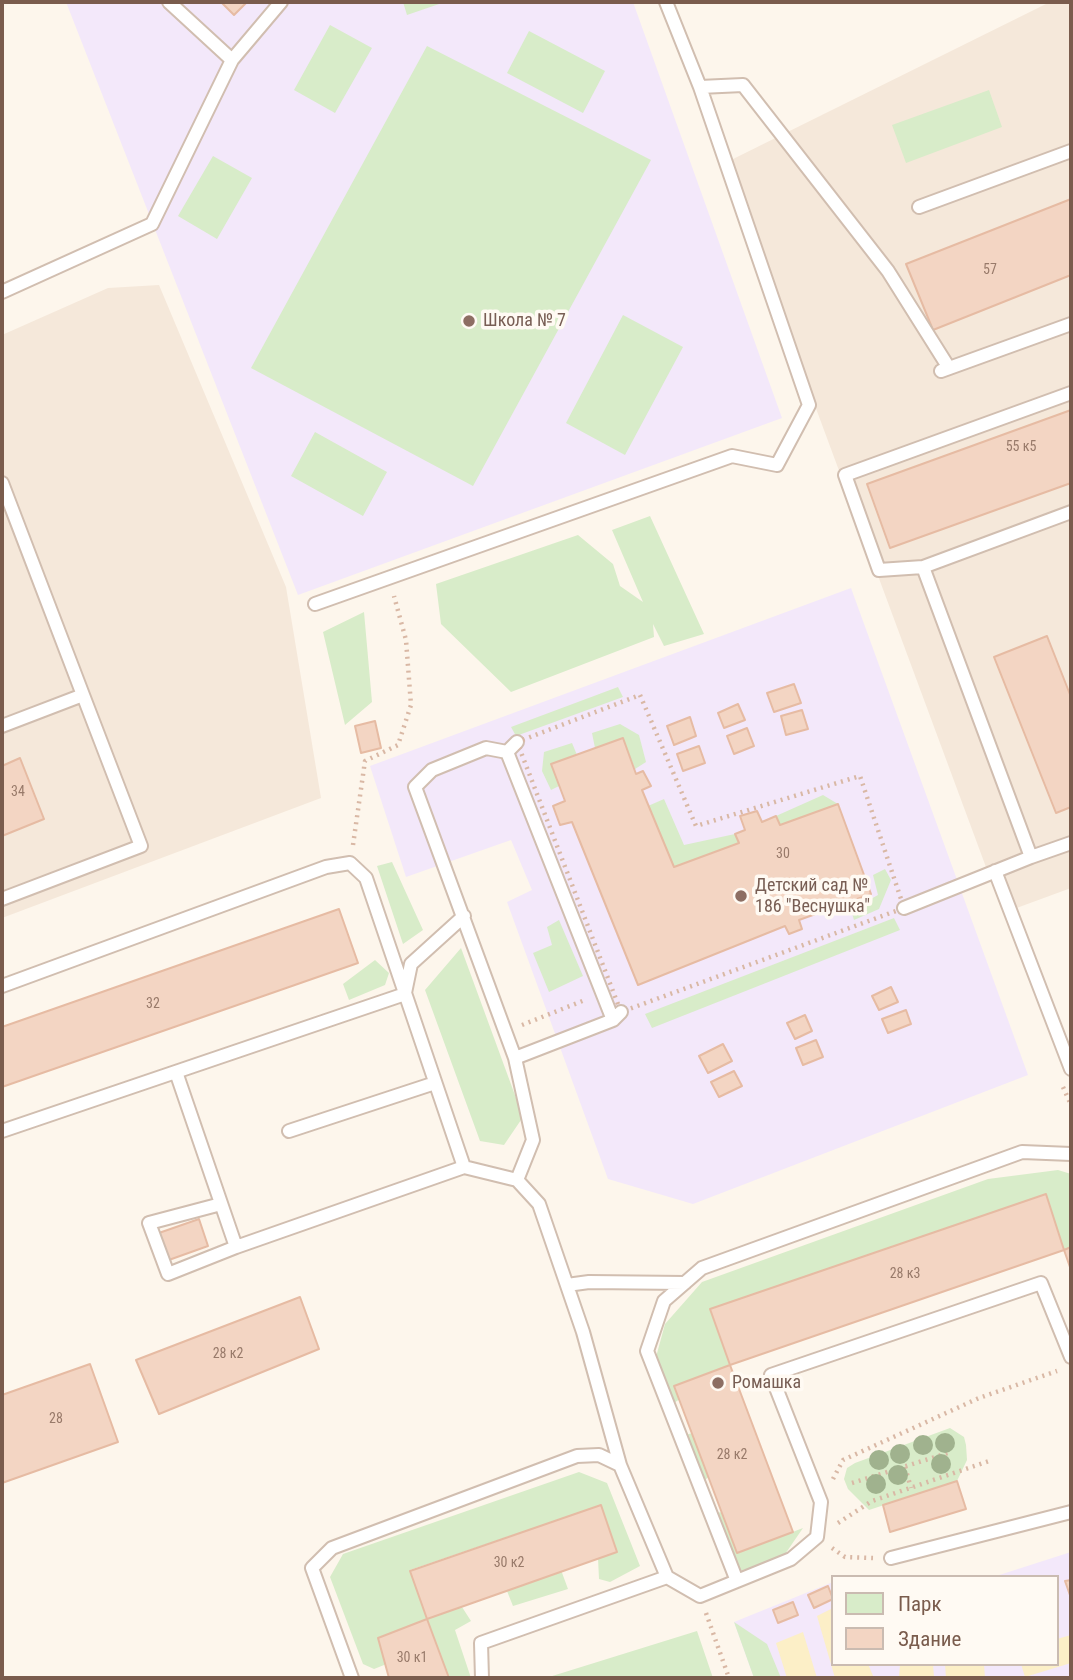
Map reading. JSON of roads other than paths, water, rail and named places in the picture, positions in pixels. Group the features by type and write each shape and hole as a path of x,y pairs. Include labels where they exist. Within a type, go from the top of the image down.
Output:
{"lane":[{"path":"169,2 232,60"},
{"path":"2,292 152,224 232,60 281,2"},
{"path":"315,604 733,456 777,465 809,405 700,87 666,2"},
{"path":"700,87 743,85 888,271 945,369 1071,324"},
{"path":"919,207 1071,151"},
{"path":"1071,393 845,475 879,570 923,567 1071,512"},
{"path":"2,483 7,513 83,695 141,846 2,899"},
{"path":"923,567 1031,857"},
{"path":"2,726 83,695"},
{"path":"507,752 517,742"},
{"path":"507,752 486,748 432,770 415,787 515,1058 533,1140 517,1180"},
{"path":"507,752 617,1016 515,1058"},
{"path":"904,908 1071,843"},
{"path":"2,986 326,867 351,863 366,878 464,1167"},
{"path":"995,871 1071,1069"},
{"path":"405,994 411,964 464,916"},
{"path":"2,1131 405,994"},
{"path":"176,1072 236,1247"},
{"path":"289,1131 435,1083"},
{"path":"737,1581 647,1351 664,1301 702,1268 1022,1152 1071,1154"},
{"path":"221,1204 149,1223 168,1274 236,1247 464,1167 517,1180 539,1204 567,1285 620,1465 667,1577 700,1596 791,1559 817,1537 821,1502 771,1375 1041,1283 1071,1357"},
{"path":"567,1285 589,1282 685,1283"},
{"path":"352,1678 312,1568 322,1555 577,1457 599,1455 620,1465"},
{"path":"891,1558 1071,1512"},
{"path":"482,1678 481,1643 667,1577"}],"place":[{"name":"Школа № 7","path":"469,321"},
{"name":"Детский сад № 186 \"Веснушка\"","path":"741,896"},
{"name":"Ромашка","path":"718,1383"}]}
